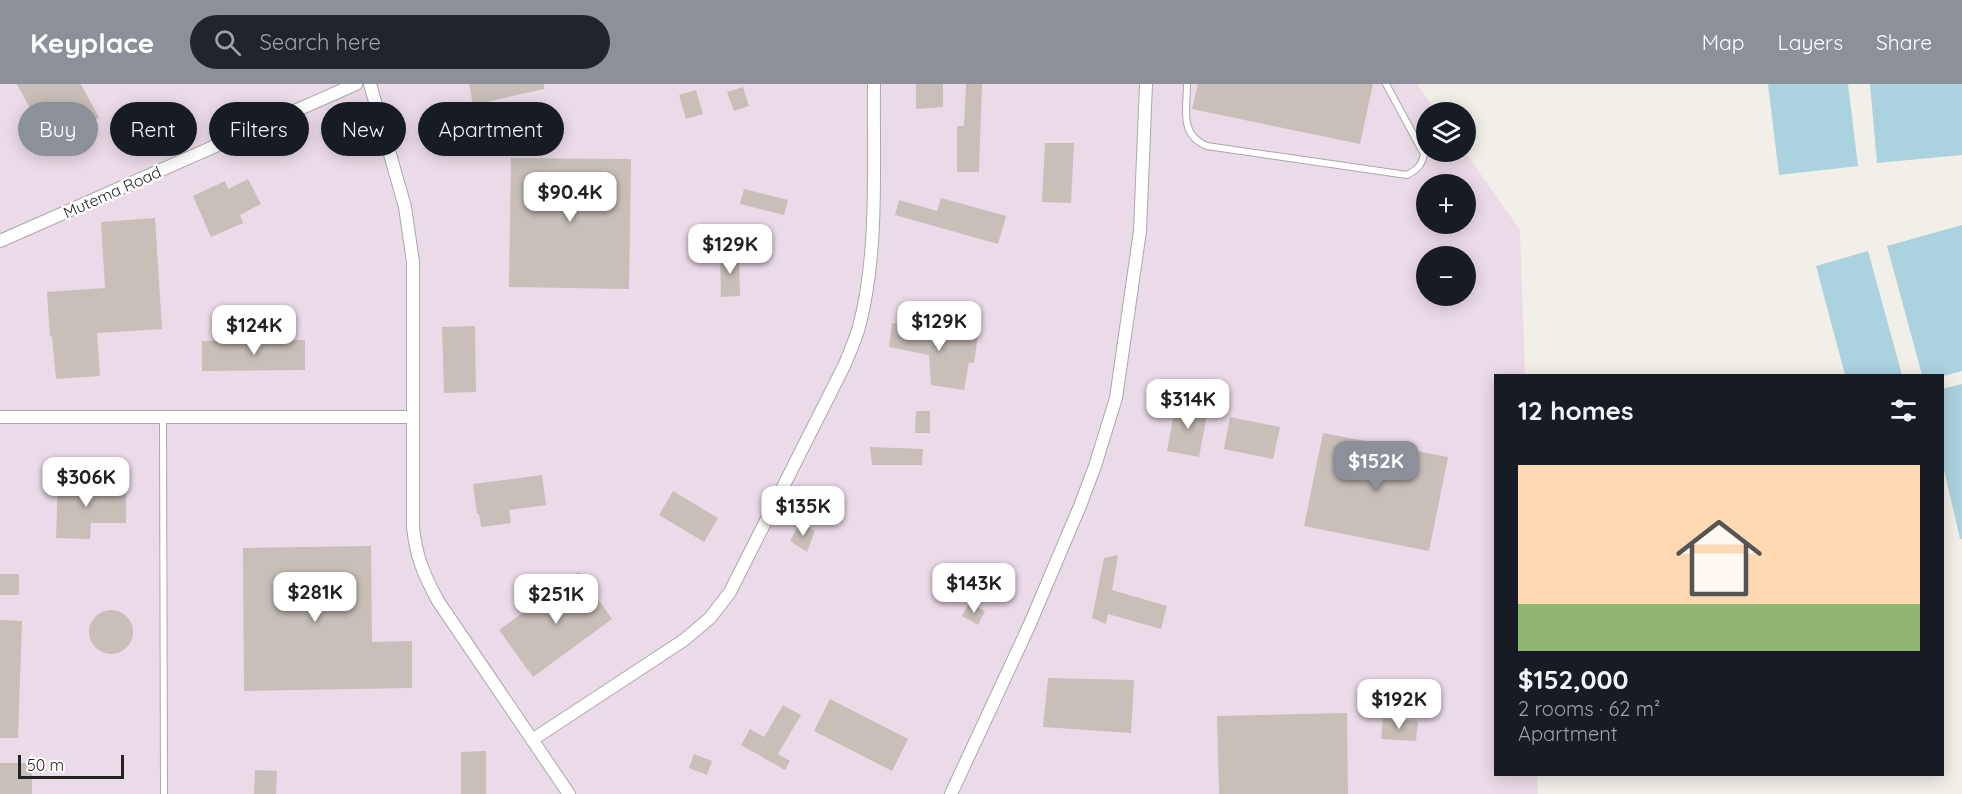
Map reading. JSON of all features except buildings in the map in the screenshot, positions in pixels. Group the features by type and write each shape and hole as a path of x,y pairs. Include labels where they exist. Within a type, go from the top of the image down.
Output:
{"street":[{"name":"Mutema Road","path":"0,242 356,84"},
{"path":"370,84 405,207 410,236 414,287 413,527 415,548 423,573 438,601 569,794"},
{"path":"532,740 684,640 710,618 730,592 844,366 859,328 868,281 872,233 874,84"},
{"path":"951,794 1029,626 1080,506 1116,398 1140,231 1146,84"},
{"path":"0,417 413,417"}],"lane":[{"path":"1187,84 1187,127 1198,143 1207,147 1407,175 1423,163 1424,154 1386,84"},
{"path":"163,417 164,794"}],"shaded area":[{"path":"0,84 1417,84 1430,102 1416,102 1416,162 1472,162 1520,230 1525,374 1494,374 1494,776 1537,776 1538,794 0,794"}],"water":[{"path":"1768,84 1848,84 1858,166 1779,175"},
{"path":"1870,84 1962,84 1962,155 1877,163"},
{"path":"1962,225 1962,371 1944,376 1922,374 1887,246"},
{"path":"1868,251 1902,374 1845,374 1816,266"},
{"path":"1962,384 1962,539 1960,539 1944,469 1944,388"}]}
